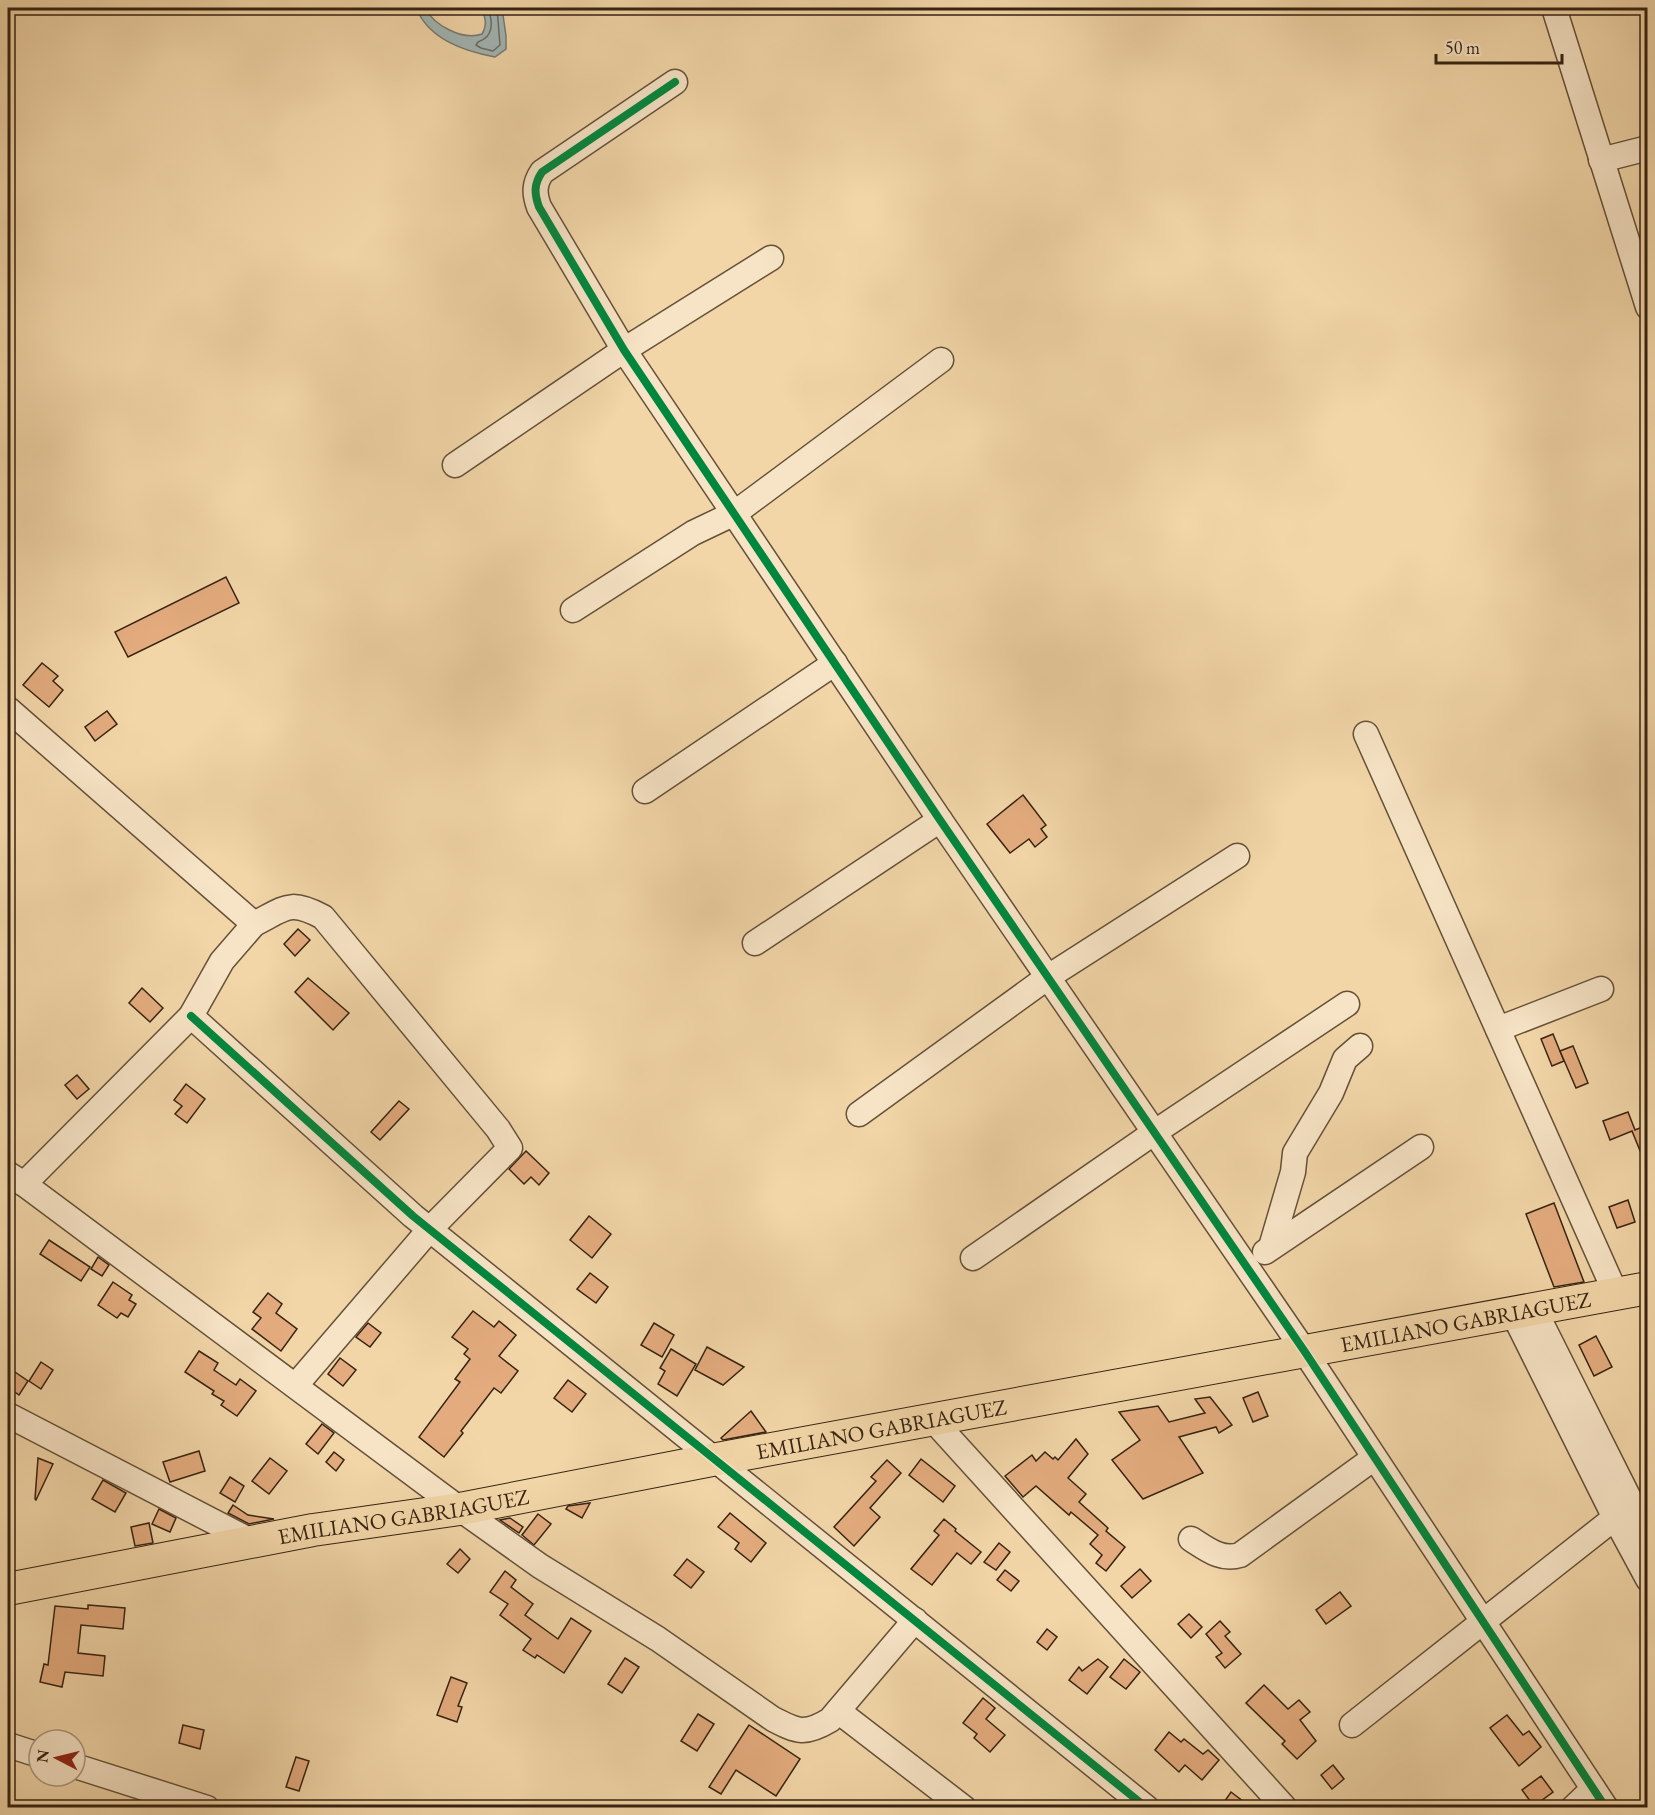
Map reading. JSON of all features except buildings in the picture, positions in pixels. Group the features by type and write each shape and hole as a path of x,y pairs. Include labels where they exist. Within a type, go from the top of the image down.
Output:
{"main road":[{"name":"EMILIANO GABRIAGUEZ","path":"8,1589 251,1541 460,1509 717,1459 1647,1288"}],"street":[{"path":"1554,8 1647,307"},
{"path":"675,82 542,172 535,186 538,207 624,350 940,820 1305,1352 1600,1798 1573,1808"},
{"path":"1601,160 1647,148"},
{"path":"455,465 624,350 771,258"},
{"path":"573,610 693,533 735,513 941,360"},
{"path":"645,791 835,663"},
{"path":"8,709 254,924"},
{"path":"1366,734 1616,1294"},
{"path":"755,943 940,820"},
{"path":"859,1114 1048,976 1237,856"},
{"path":"297,1385 430,1229 510,1148 498,1129 323,918 303,907 287,907 254,924 222,961 191,1016 16,1179 540,1566 658,1639 773,1719 794,1730 814,1730 830,1720 915,1620"},
{"path":"1498,1029 1601,989"},
{"path":"973,1258 1155,1132 1347,1004"},
{"path":"191,1016 430,1229 1147,1808"},
{"path":"1271,1248 1293,1172 1295,1153 1331,1093 1345,1059 1360,1046"},
{"path":"1245,1264 1421,1147"},
{"path":"1524,1311 1647,1536"},
{"path":"8,1415 251,1541"},
{"path":"933,1420 1285,1808"},
{"path":"1191,1539 1221,1557 1232,1558 1240,1555 1374,1458"},
{"path":"1632,1512 1647,1579"},
{"path":"1352,1725 1483,1622 1632,1512"},
{"path":"838,1711 964,1808"},
{"path":"8,1745 27,1751"},
{"path":"87,1770 207,1808"}],"water":[{"path":"416,8 425,8 435,20 449,30 474,36 482,34 485,27 485,18 481,8 502,8 506,49 495,57 448,42 429,28"}],"cycle path":[{"path":"675,82 542,172 536,189 539,207 624,350 940,820 1305,1352 1606,1808"},
{"path":"191,1016 413,1216 1147,1808"}]}
